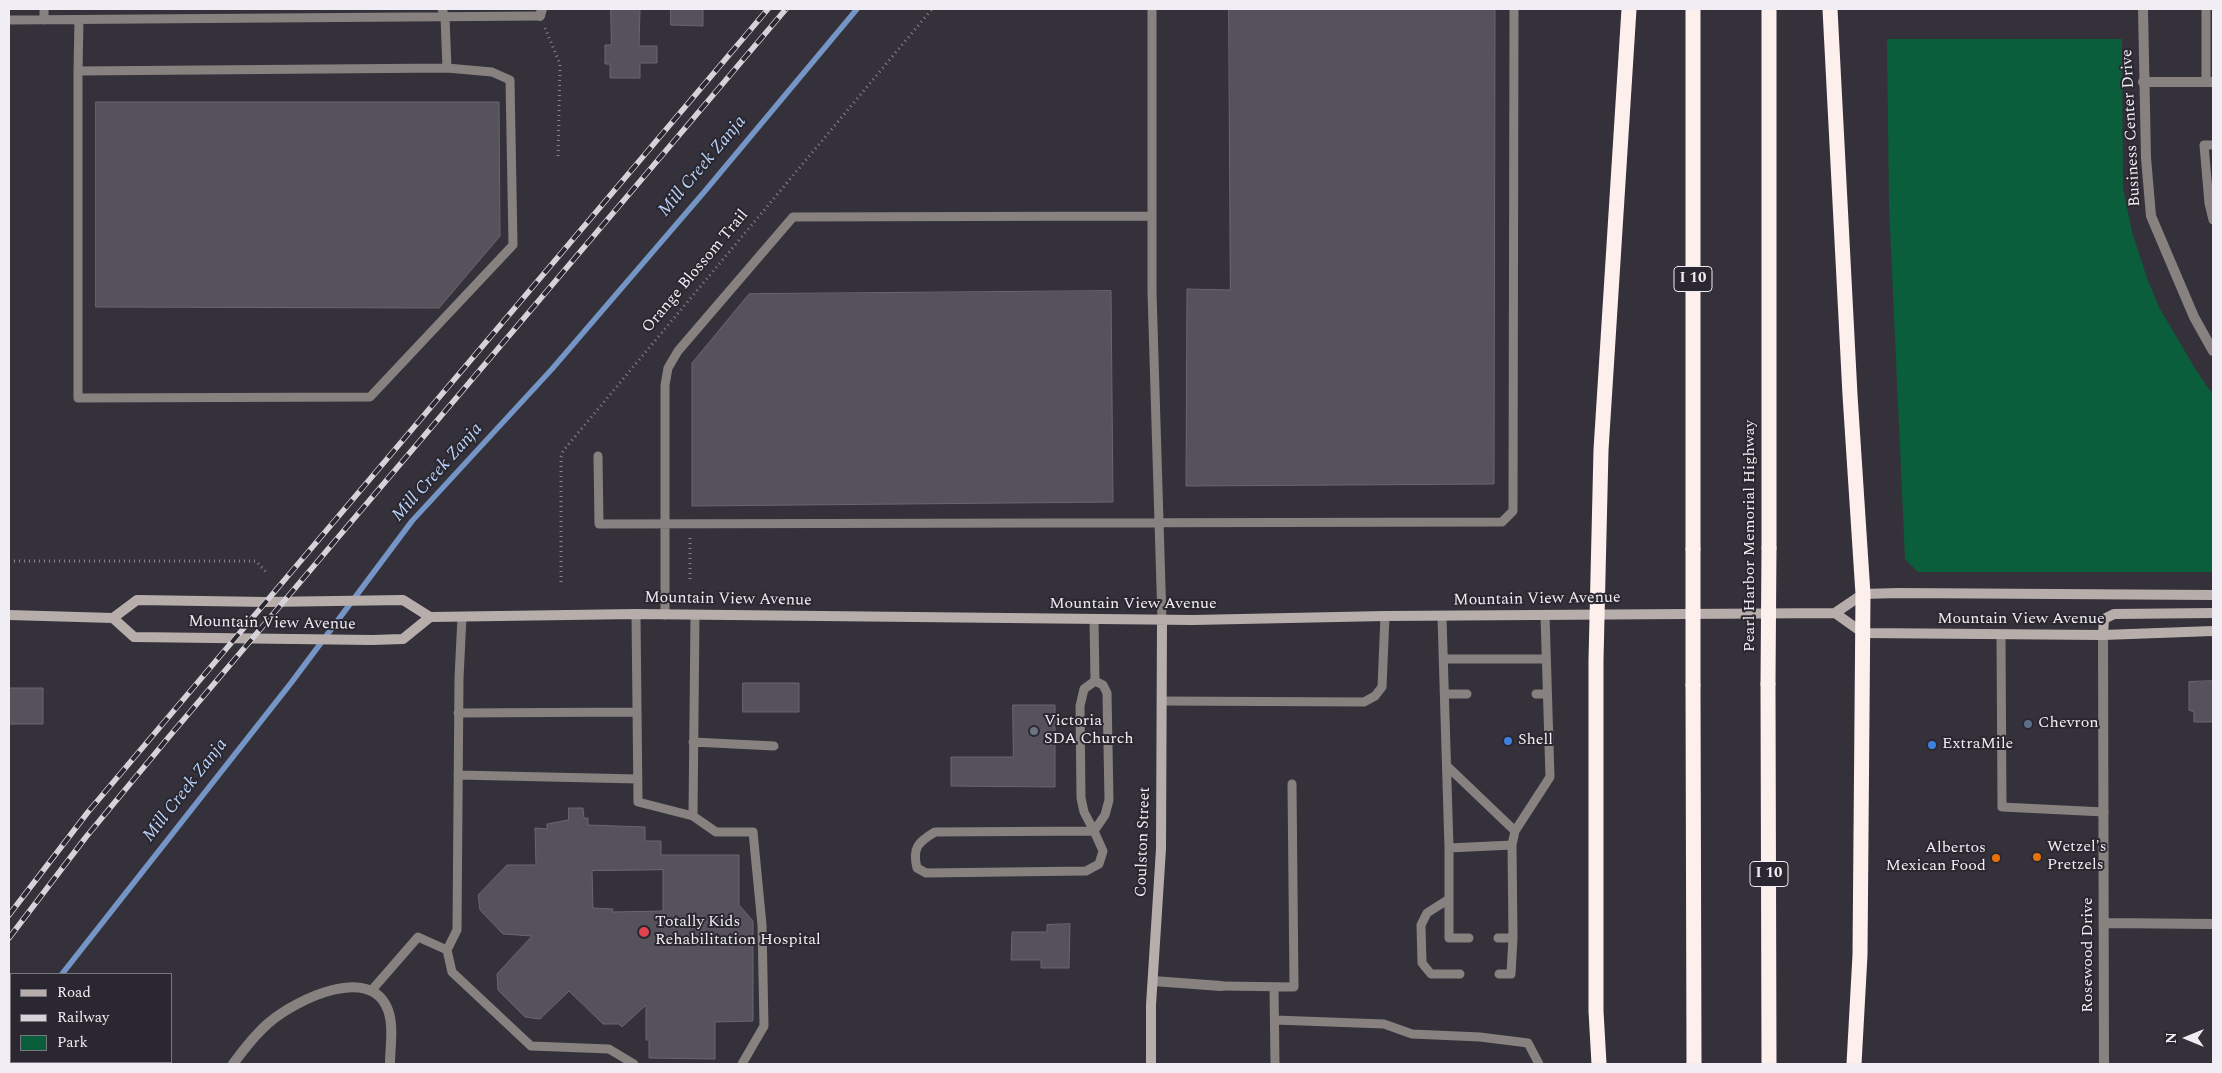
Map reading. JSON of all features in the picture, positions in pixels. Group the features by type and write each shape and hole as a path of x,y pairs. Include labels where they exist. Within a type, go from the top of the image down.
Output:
{"highway":[{"path":"1599,1064 1596,1011 1597,614 1601,450 1629,9"},
{"name":"I 10","path":"1693,9 1694,1064"},
{"name":"Pearl Harbor Memorial Highway","path":"1769,9 1769,1064"},
{"path":"1830,9 1850,395 1863,594 1860,945 1854,1064"}],"main road":[{"name":"Mountain View Avenue","path":"1863,594 1898,592 2213,595"},
{"path":"1863,594 1835,613 1863,633"},
{"name":"Mountain View Avenue","path":"430,617 403,639 372,640 134,637 113,618 137,600 403,600 430,617 636,614 1162,620 1385,616 1835,613"},
{"path":"2103,635 2104,619 2114,614 2213,613"},
{"path":"9,614 113,618"},
{"name":"Coulston Street","path":"1151,1064 1153,981 1161,850 1162,620"},
{"name":"Mountain View Avenue","path":"1863,633 2103,635 2213,631"}],"street":[{"name":"Business Center Drive","path":"2143,9 2143,82 2146,158 2151,216 2194,317 2213,351"},
{"path":"2143,82 2210,82"},
{"name":"Rosewood Drive","path":"2103,635 2104,1064"},
{"path":"2105,924 2213,924"},
{"path":"1153,981 1221,986"},
{"path":"233,1064 270,1021 290,1006 340,988 352,987 375,994 388,1010 390,1064"}],"lane":[{"path":"44,9 44,20"},
{"path":"1152,9 1152,216 1158,523 1162,620"},
{"path":"598,456 599,524 1502,522 1513,510 1514,9"},
{"path":"2206,9 2210,82"},
{"path":"9,20 541,12"},
{"path":"444,13 447,68"},
{"path":"78,71 447,68 492,72 510,80 513,245 370,397 78,398 78,71 79,20"},
{"path":"2213,145 2204,145 2209,203 2213,220"},
{"path":"665,615 665,385 668,368 678,351 793,217 1152,216"},
{"path":"636,614 638,802 693,816 716,832 753,832 762,925 764,1026 742,1064"},
{"path":"693,816 695,615"},
{"path":"1499,974 1511,974 1513,938 1512,845 1515,831 1550,777 1545,615"},
{"path":"1162,701 1364,702 1375,696 1382,686 1385,616"},
{"path":"462,617 458,713 457,930 447,950 452,972 531,1046 609,1049 634,1064"},
{"path":"1442,617 1449,848 1449,938 1469,938"},
{"path":"1094,620 1095,681"},
{"path":"2001,635 2002,807 2104,812"},
{"path":"1444,659 1546,659"},
{"path":"1094,831 935,832 918,844 914,856 917,868 926,873 1086,871 1099,864 1103,850 1094,831 1084,812 1081,798 1080,706 1084,690 1095,681"},
{"path":"1094,831 1106,815 1109,800 1107,693 1103,685 1095,681"},
{"path":"1445,694 1467,694"},
{"path":"1536,694 1547,694"},
{"path":"458,713 637,712"},
{"path":"693,742 774,746"},
{"path":"1447,766 1515,831"},
{"path":"458,776 638,779"},
{"path":"1221,986 1294,987 1292,784"},
{"path":"1449,848 1512,845"},
{"path":"1449,899 1427,913 1421,925 1422,963 1431,974 1460,974"},
{"path":"375,994 418,937 447,950"},
{"path":"1498,938 1513,938"},
{"path":"1274,987 1275,1064"},
{"path":"1275,1020 1384,1024 1412,1034 1480,1037 1528,1043 1539,1064"}],"path":[{"name":"Orange Blossom Trail","path":"561,582 561,457 563,451 932,9"},
{"path":"541,12 560,64 558,160"},
{"path":"690,524 690,582"},
{"path":"9,561 256,561 268,574"}],"green space":[{"path":"1887,39 2122,39 2123,188 2132,232 2159,307 2194,367 2213,395 2213,572 1918,572 1905,559 1889,206"}],"building":[{"path":"611,9 640,9 639,46 657,46 657,63 640,63 640,78 610,78 610,64 605,64 605,45 611,45"},
{"path":"671,9 703,9 703,26 671,25"},
{"path":"1229,9 1495,9 1494,484 1186,486 1187,289 1230,290"},
{"path":"96,102 499,102 500,236 439,308 96,307"},
{"path":"1111,291 1113,502 692,506 692,363 749,294"},
{"path":"2213,681 2213,722 2194,722 2194,712 2189,710 2189,682"},
{"path":"743,683 799,683 799,712 743,712"},
{"path":"9,688 43,688 43,724 9,724"},
{"name":"Victoria SDA Church","path":"1013,705 1055,705 1055,787 951,786 951,757 1013,757"},
{"name":"Totally Kids Rehabilitation Hospital","path":"569,808 583,808 584,818 588,818 588,825 645,827 645,841 661,841 661,855 739,855 739,905 753,921 753,1021 715,1022 715,1059 649,1058 649,1040 646,1040 646,1005 622,1027 619,1024 603,1024 569,991 540,1019 525,1017 498,990 497,974 532,936 503,934 480,910 478,895 507,865 536,865 535,828 547,829 547,824 568,820","holes":["663,870 663,911 612,912 613,909 593,908 592,871"]},
{"path":"1070,924 1069,968 1041,968 1041,960 1011,960 1012,932 1047,932 1047,925"}],"waterway":[{"name":"Mill Creek Zanja","path":"63,973 291,683 412,521 552,369 705,191 857,9"}],"railway":[{"path":"9,915 88,812 768,9"},
{"path":"9,938 86,837 168,738 786,9"}],"place":[{"name":"Chevron","path":"2028,724"},
{"name":"Victoria SDA Church","path":"1034,731"},
{"name":"Shell","path":"1508,741"},
{"name":"ExtraMile","path":"1932,745"},
{"name":"Wetzel's Pretzels","path":"2037,857"},
{"name":"Albertos Mexican Food","path":"1996,858"},
{"name":"Totally Kids Rehabilitation Hospital","path":"644,932"}]}
